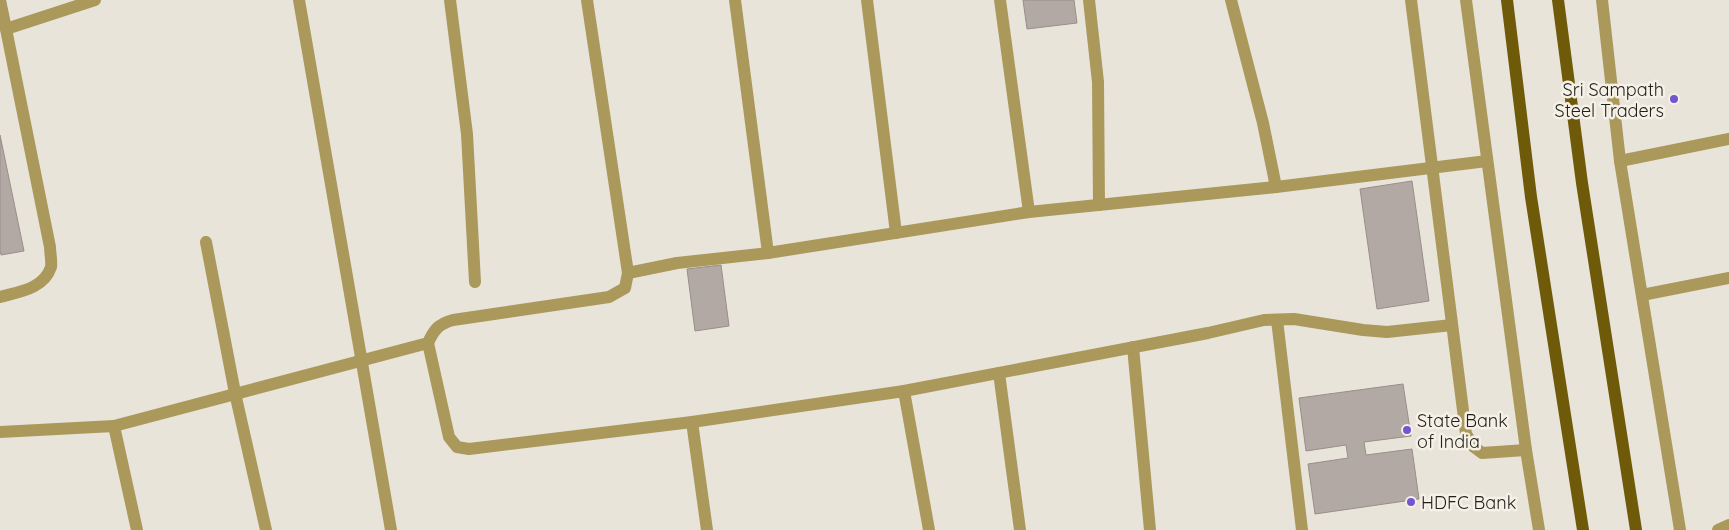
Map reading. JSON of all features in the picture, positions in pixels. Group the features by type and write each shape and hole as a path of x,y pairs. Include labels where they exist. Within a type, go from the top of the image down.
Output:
{"main road":[{"path":"1507,0 1531,197 1583,530"},
{"path":"1558,0 1582,183 1636,530"}],"street":[{"path":"0,0 50,247 51,266 43,280 30,288 0,296"},
{"path":"6,29 95,0"},
{"path":"299,0 360,360 392,530"},
{"path":"450,0 468,134 475,282"},
{"path":"587,0 628,273 625,288 609,297 453,320 437,328 428,343 449,437 457,447 469,450 692,422 904,391 1264,320 1294,319 1387,332 1452,325"},
{"path":"735,0 768,253"},
{"path":"867,0 896,233"},
{"path":"1000,0 1029,212"},
{"path":"1089,0 1098,82 1099,205"},
{"path":"1231,0 1263,123 1276,187"},
{"path":"1410,0 1466,434 1474,447 1482,453 1526,450"},
{"path":"1466,0 1526,450 1539,530"},
{"path":"1602,0 1620,161 1680,530"},
{"path":"1620,161 1729,139"},
{"path":"628,273 677,263 768,253 1029,212 1276,187 1487,162"},
{"path":"206,242 266,530"},
{"path":"1642,295 1729,278"},
{"path":"1277,320 1302,530"},
{"path":"0,432 114,426 428,343"},
{"path":"1133,347 1150,530"},
{"path":"999,373 1020,530"},
{"path":"904,391 929,530"},
{"path":"692,422 707,530"},
{"path":"114,426 137,530"},
{"path":"1718,530 1729,525"}],"building":[{"path":"1023,0 1074,0 1077,23 1027,29"},
{"path":"0,135 24,251 1,255 0,250"},
{"path":"1412,181 1429,301 1377,309 1360,189"},
{"path":"721,265 729,326 695,331 687,269"},
{"path":"1403,384 1411,436 1364,442 1366,455 1412,449 1419,499 1315,514 1308,464 1348,458 1346,445 1306,451 1299,398"}],"place":[{"name":"Sri Sampath Steel Traders","path":"1674,99"},
{"name":"State Bank of India","path":"1407,430"},
{"name":"HDFC Bank","path":"1411,502"}]}
